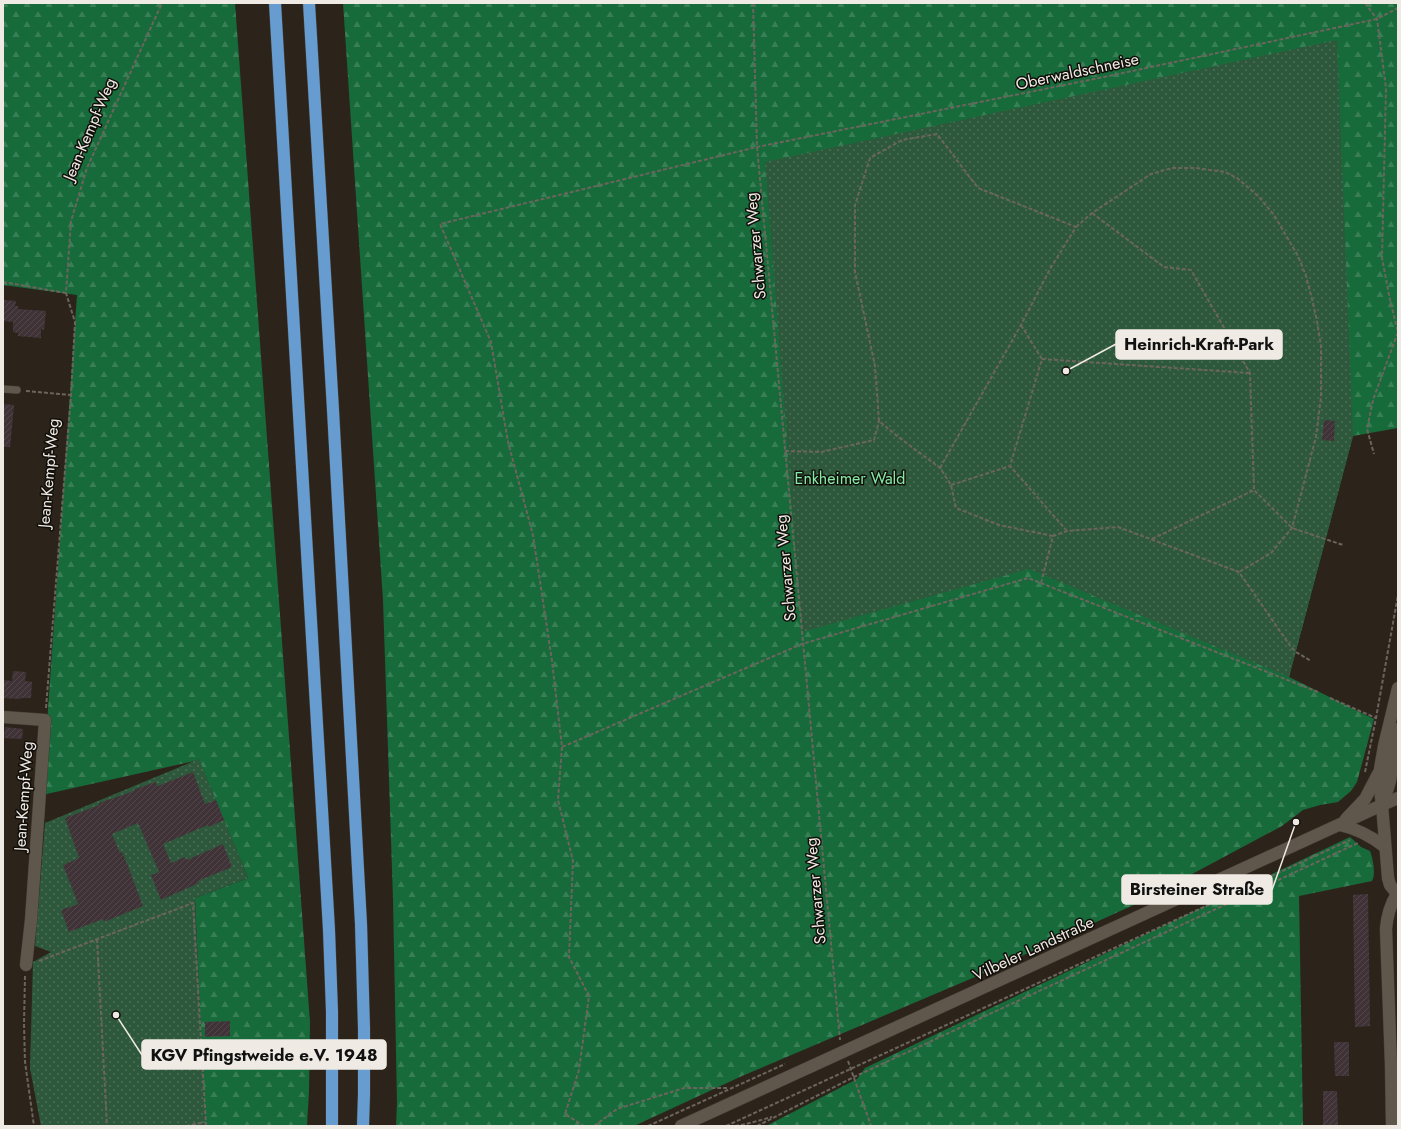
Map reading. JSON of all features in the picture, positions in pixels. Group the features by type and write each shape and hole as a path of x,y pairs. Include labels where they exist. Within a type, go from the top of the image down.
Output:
{"highway":[{"path":"275,3 329,930 332,1034 332,1126"},
{"path":"309,3 334,418 361,924 364,1028 363,1126"}],"main road":[{"path":"1392,1126 1395,1065 1387,920 1391,904 1398,895 1390,885 1379,789 1380,769 1398,688"},
{"path":"3,717 45,720"},
{"name":"Jean-Kempf-Weg","path":"26,965 31,920 45,720"},
{"path":"1382,805 1396,761 1398,729"},
{"path":"1340,825 1365,799 1380,769"},
{"name":"Vilbeler Landstraße","path":"681,1126 1398,798"},
{"path":"1340,825 1354,828 1365,833 1385,847"}],"lane":[{"path":"3,389 17,390"}],"path":[{"name":"Jean-Kempf-Weg","path":"45,720 71,395 75,322 66,292 70,222 87,168 162,3"},
{"name":"Schwarzer Weg","path":"753,3 757,148 840,1040 871,1126"},
{"path":"1365,3 1377,19 1386,88 1382,258 1398,332 1373,400 1367,429 1374,454"},
{"name":"Oberwaldschneise","path":"562,747 552,661 533,535 508,442 491,342 440,224 757,148 1377,19 1398,8"},
{"path":"785,451 821,452 874,440 879,421 875,366 854,272 855,204 870,158 902,140 937,134 978,188 1076,227"},
{"path":"940,468 1021,325 1050,269 1076,227 1092,213 1151,174 1172,168 1196,168 1225,172 1237,178 1258,196 1274,215 1286,233 1298,256 1306,276 1317,321 1321,346 1322,370 1321,397 1316,437 1292,528 1271,553 1239,572"},
{"path":"1092,213 1164,267 1191,270 1250,373 1254,490 1292,528 1343,545"},
{"path":"3,282 66,292"},
{"path":"1010,466 1042,359 1021,325"},
{"path":"1042,359 1250,373"},
{"path":"17,390 71,395"},
{"path":"879,421 940,468 951,485 956,508 999,525 1053,536 1066,532 1118,527 1239,572 1290,647 1311,661"},
{"path":"951,485 1010,466"},
{"path":"1010,466 1066,532"},
{"path":"1152,539 1254,490"},
{"path":"1041,583 1053,536"},
{"path":"584,1126 565,1114 579,1070 589,996 568,957 574,861 558,800 562,747 802,644 1028,578 1318,692"},
{"path":"1364,774 1376,718 1398,595"},
{"path":"1330,698 1376,718"},
{"path":"726,1126 1365,833"},
{"path":"757,1126 854,1077 1357,844 1365,833"},
{"path":"34,1126 26,1062 24,1024 26,965 193,903 206,1126"},
{"path":"97,939 107,1126"},
{"path":"594,1126 617,1108 684,1088 729,1088 648,1126"},
{"path":"735,1126 779,1115"},
{"path":"186,1126 205,1122"}],"green space":[{"path":"3,3 235,3 310,1022 307,1126 205,1126 195,898 248,878 199,760 42,795 77,295 3,285"},
{"name":"Enkheimer Wald","path":"343,3 1398,3 1398,428 1353,436 1289,677 1374,719 1357,782 1351,791 1338,802 1303,810 1282,826 1138,903 975,977 742,1076 634,1126 396,1126 397,1103 393,899 383,600"},
{"path":"1337,40 1353,436 1289,677 1029,569 802,632 765,162"},
{"path":"199,759 248,878 195,898 205,1126 41,1126 30,1068 33,962 51,952 35,946 45,823"},
{"path":"1350,837 1361,847 1370,851 1374,871 1372,881 1299,896 1303,1126 766,1126 857,1079 865,1068"}],"building":[{"path":"3,300 16,301 15,306 18,306 18,309 46,311 44,330 41,329 41,338 18,336 18,333 13,332 13,322 3,321"},
{"path":"3,404 14,405 10,447 3,447"},
{"path":"1324,420 1335,421 1334,441 1322,440"},
{"path":"13,671 26,672 25,681 32,682 31,698 3,698 3,680 12,681"},
{"path":"5,727 23,729 22,739 4,738"},
{"path":"193,772 205,804 216,800 224,820 209,827 208,825 163,844 171,863 185,857 187,860 223,844 232,867 198,881 199,883 161,900 151,875 159,872 138,823 112,834 120,853 122,852 126,861 143,906 104,922 103,919 69,932 61,910 78,904 63,865 79,858 65,818 99,805 99,803 155,782 158,786"},
{"path":"1368,894 1370,1026 1355,1027 1353,895"},
{"path":"230,1021 230,1036 205,1037 205,1022"},
{"path":"1334,1042 1349,1042 1349,1076 1335,1076"},
{"path":"1323,1091 1337,1091 1338,1125 1323,1125"}],"place":[{"name":"Heinrich-Kraft-Park","path":"1066,371"},
{"name":"Birsteiner Straße","path":"1296,822"},
{"name":"KGV Pfingstweide e.V. 1948","path":"116,1015"}]}
